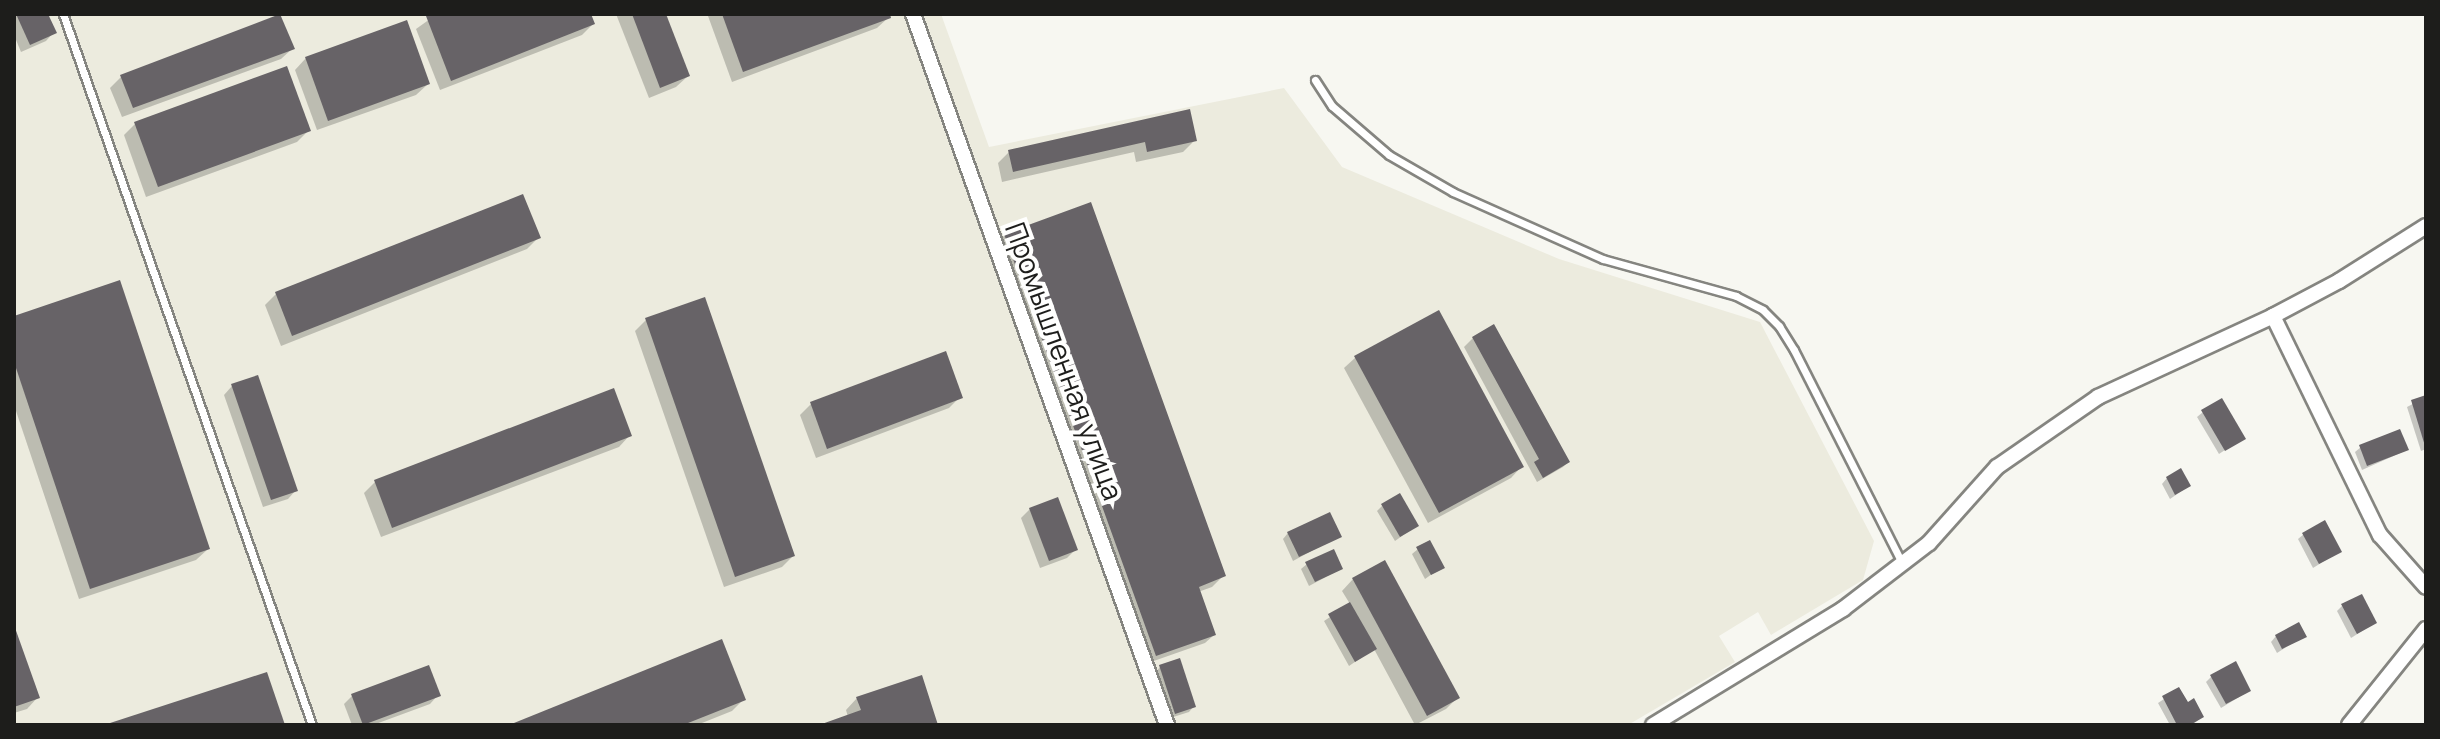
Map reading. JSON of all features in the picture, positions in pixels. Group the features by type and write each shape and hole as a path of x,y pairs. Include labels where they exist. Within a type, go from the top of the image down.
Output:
{"street":[{"name":"Промышленная улица","path":"913,14 1167,725"},
{"path":"1653,725 1843,609 1903,565 1945,526 1997,467 2098,397 2273,316 2339,281 2426,226"},
{"path":"2273,316 2380,535 2426,587"},
{"path":"2349,725 2426,629"}],"lane":[{"path":"63,14 312,725"},
{"path":"1315,80 1332,106 1389,155 1453,192 1603,259 1736,296 1763,310 1794,350 1903,565"}],"shaded area":[{"path":"14,14 941,14 989,147 1284,88 1342,167 1559,259 1760,322 1874,541 1863,580 1771,635 1758,612 1719,636 1735,662 1628,725 14,725"}],"building":[{"path":"16,14 48,14 57,33 30,45"},
{"path":"280,14 295,49 133,108 120,75"},
{"path":"591,14 595,24 451,81 426,16"},
{"path":"632,14 666,14 690,76 660,88"},
{"path":"722,14 890,14 891,18 743,72"},
{"path":"407,20 430,84 328,121 305,57"},
{"path":"287,66 311,131 158,187 134,122"},
{"path":"1190,109 1197,141 1147,152 1145,142 1013,172 1008,150"},
{"path":"523,194 541,238 292,336 275,292"},
{"path":"1091,202 1226,576 1199,587 1216,635 1156,656 1004,234"},
{"path":"120,280 210,549 90,589 14,362 14,316"},
{"path":"705,297 795,556 735,577 645,318"},
{"path":"1439,310 1524,467 1439,513 1354,356"},
{"path":"1494,324 1570,462 1543,478 1534,462 1539,459 1472,337"},
{"path":"946,351 963,398 827,449 810,402"},
{"path":"258,375 298,491 271,500 231,384"},
{"path":"614,388 632,436 392,528 374,480"},
{"path":"2426,395 2426,445 2425,446 2411,400"},
{"path":"2222,398 2246,439 2225,451 2201,410"},
{"path":"2400,429 2409,450 2367,466 2359,445"},
{"path":"2181,468 2191,486 2175,495 2166,477"},
{"path":"1400,493 1419,526 1400,537 1381,504"},
{"path":"1058,497 1078,550 1049,561 1029,508"},
{"path":"1330,512 1342,537 1299,557 1287,532"},
{"path":"2325,520 2342,552 2319,564 2302,533"},
{"path":"1430,540 1445,568 1431,575 1416,547"},
{"path":"1334,549 1343,569 1315,582 1305,562"},
{"path":"1385,560 1460,698 1427,716 1352,578"},
{"path":"2362,594 2377,623 2357,634 2341,604"},
{"path":"1350,602 1377,649 1355,662 1328,614"},
{"path":"2299,622 2307,637 2282,649 2275,635"},
{"path":"14,625 40,698 14,707"},
{"path":"722,639 746,700 683,725 509,725"},
{"path":"1180,658 1196,707 1175,714 1159,665"},
{"path":"2236,661 2251,691 2226,704 2210,675"},
{"path":"429,665 441,696 363,725 351,694"},
{"path":"267,672 285,725 107,725 107,724"},
{"path":"922,675 938,725 819,725 861,710 856,697"},
{"path":"2179,687 2188,702 2194,698 2204,717 2190,725 2177,725 2162,696"}]}
